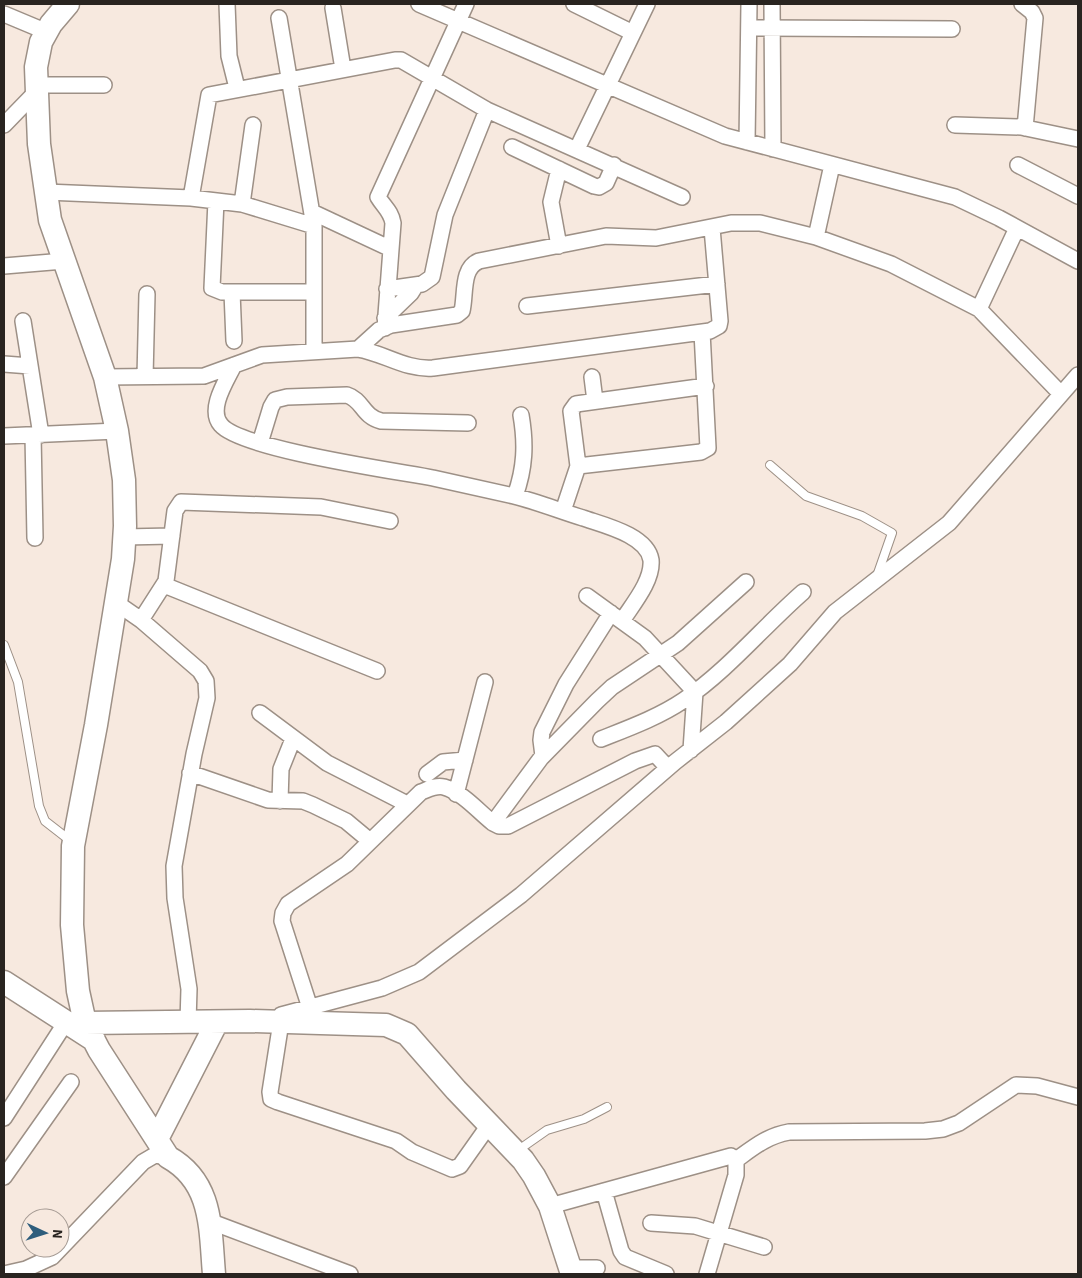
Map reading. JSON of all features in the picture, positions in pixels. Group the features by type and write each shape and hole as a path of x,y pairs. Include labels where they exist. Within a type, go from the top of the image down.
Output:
{"street":[{"path":"68,4 41,42 36,67 39,144 50,220 105,376 118,431 124,480 124,537 115,602 96,724 73,843 72,925 82,1028"},
{"path":"227,4 229,56 237,88"},
{"path":"419,4 725,136 955,197 1078,261"},
{"path":"383,326 393,223 391,212 382,204 378,197 430,79 466,4"},
{"path":"574,4 633,33"},
{"path":"577,149 647,4"},
{"path":"747,142 749,4"},
{"path":"772,4 772,149"},
{"path":"1022,4 1036,18 1025,128"},
{"path":"333,8 343,69"},
{"path":"4,14 47,32"},
{"path":"278,18 313,219 314,352"},
{"path":"748,28 772,30 952,29"},
{"path":"191,198 209,95 237,88 395,60 401,60 430,79 487,110 614,165 682,197"},
{"path":"4,125 36,88 104,85"},
{"path":"387,289 422,284 432,277 445,215 487,110"},
{"path":"242,204 253,125"},
{"path":"955,125 999,125 1025,128 1078,139"},
{"path":"512,146 599,187 606,182 614,165"},
{"path":"816,237 832,165"},
{"path":"1018,165 1078,196"},
{"path":"559,169 551,202 559,246"},
{"path":"46,192 191,198 242,204 313,219 391,249"},
{"path":"216,201 212,288 215,291 313,292"},
{"path":"383,326 457,315 462,312 468,270 472,264 606,236 656,238 746,222 816,237 908,271 979,309 1061,394"},
{"path":"105,376 204,376 262,355 364,350 417,369 433,368 716,330 719,326 712,228"},
{"path":"979,309 1017,228"},
{"path":"4,266 64,261"},
{"path":"526,306 717,284"},
{"path":"364,350 411,294 416,285"},
{"path":"232,292 234,341"},
{"path":"145,377 148,294"},
{"path":"23,321 37,435 35,538"},
{"path":"578,466 706,450 709,444 702,332"},
{"path":"4,364 30,366"},
{"path":"234,365 218,401 217,414 220,425 230,432 292,452 515,496 610,526 633,537 646,549 651,560 650,571 642,590 616,617 570,676 548,720 541,740 543,756"},
{"path":"250,1021 310,1008 382,988 419,972 521,895 668,768 726,722 790,664 835,612 876,578 949,523 1078,375"},
{"path":"592,377 595,401"},
{"path":"563,511 578,466 571,411 576,404 706,386"},
{"path":"260,442 275,400 287,397 347,395 354,397 372,419 381,421 468,422"},
{"path":"515,496 522,477 525,456 521,415"},
{"path":"4,436 118,431"},
{"path":"142,620 164,585 177,506 189,501 321,507 390,520"},
{"path":"124,537 172,536"},
{"path":"492,823 543,756 612,686 662,654 746,582"},
{"path":"164,585 377,671"},
{"path":"601,739 653,718 695,692 712,679 769,622 803,592"},
{"path":"587,596 662,654 695,692 691,750"},
{"path":"115,602 142,620 200,671 206,681 207,698 190,773 174,866 174,898 189,989 188,1022"},
{"path":"456,794 485,682"},
{"path":"260,713 293,739 346,775 407,804"},
{"path":"280,801 281,769 293,739"},
{"path":"310,1008 282,921 283,912 288,904 347,864 421,792 433,787 444,788 456,794 492,823 499,826 508,826 635,761 655,754 668,768"},
{"path":"427,774 443,762 465,760"},
{"path":"190,773 249,795 313,805 346,820 370,841"},
{"path":"4,982 82,1028 162,1148 182,1165 202,1192 209,1221 214,1274"},
{"path":"4,1118 82,1028 188,1022 250,1021 386,1025 398,1028 407,1034 489,1125 516,1152 534,1176 550,1206 571,1271 597,1268"},
{"path":"4,1274 26,1268 52,1256 143,1162 155,1156 162,1148 217,1022"},
{"path":"281,1022 270,1092 271,1098 278,1102 396,1141 412,1152 452,1169 460,1166 489,1125"},
{"path":"4,1177 71,1082"},
{"path":"736,1160 773,1135 789,1132 925,1131 943,1129 959,1123 1016,1085 1038,1086 1078,1097"},
{"path":"550,1206 723,1157 731,1156 736,1160"},
{"path":"707,1274 736,1175 736,1160"},
{"path":"604,1191 624,1257 666,1274"},
{"path":"209,1221 350,1274"},
{"path":"652,1223 695,1226 764,1247"}],"lane":[{"path":"770,465 806,496 862,516 892,533 876,578"},
{"path":"4,645 18,682 39,806 45,821 73,843"},
{"path":"516,1152 547,1130 584,1119 607,1107"}]}
